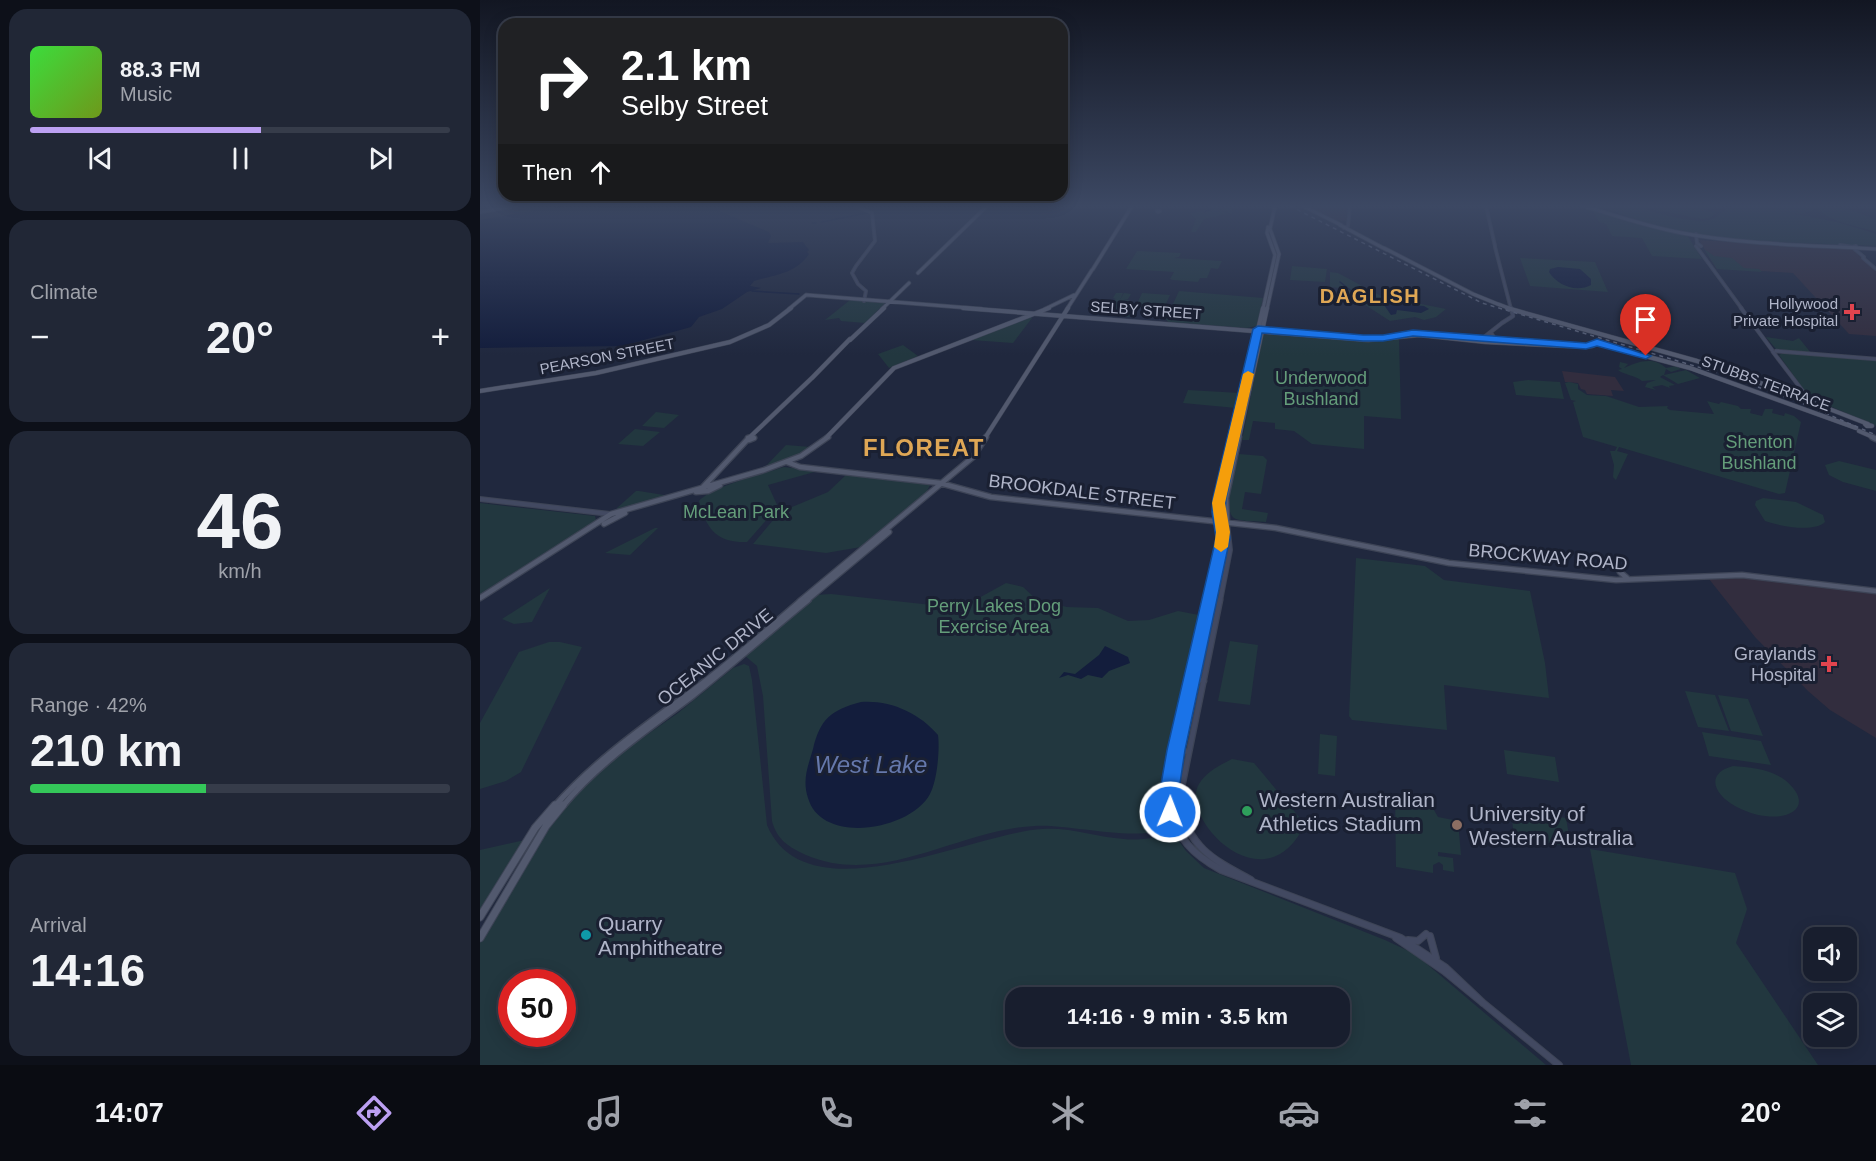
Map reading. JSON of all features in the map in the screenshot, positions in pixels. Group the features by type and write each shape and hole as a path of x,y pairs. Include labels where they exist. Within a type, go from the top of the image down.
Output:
{"main road":[{"path":"864,256 852,273 858,284 866,291 865,300"},
{"path":"703,489 756,432 936,256"},
{"path":"791,464 945,482 955,477 974,459 1100,256"},
{"path":"1256,883 1209,857 1194,841 1182,814 1181,798 1230,547 1219,498 1256,338 1264,324 1274,273 1275,256"},
{"path":"1399,256 1474,295 1525,314"},
{"path":"1483,339 1512,317 1498,256"},
{"path":"1705,256 1801,389 1802,396"},
{"path":"1861,256 1876,269"},
{"path":"1034,313 1071,303 1092,269"},
{"path":"1274,273 1226,498 1221,546 1176,750 1169,801 1176,831 1187,847 1204,861 1239,878 1401,938 1418,941 1428,935 1432,951 1438,961"},
{"path":"791,464 826,440 880,381 897,366 1068,300 1076,293"},
{"path":"800,301 807,294"},
{"path":"773,321 807,294"},
{"name":"SELBY STREET","path":"807,294 865,300"},
{"name":"SELBY STREET","path":"807,294 1034,313 1164,320 1277,333 1376,340 1414,334 1489,339"},
{"path":"737,339 764,328 807,296 815,296"},
{"path":"1510,308 1688,358 1802,396 1870,426"},
{"name":"SELBY STREET","path":"1064,315 1297,334"},
{"path":"737,339 779,318"},
{"path":"1154,321 1164,320"},
{"path":"1264,324 1269,330"},
{"path":"1252,330 1256,338"},
{"path":"1491,332 1491,336 1495,339"},
{"path":"1489,339 1491,332"},
{"name":"PEARSON STREET","path":"480,391 596,373 737,339"},
{"path":"1489,339 1596,343"},
{"path":"1489,339 1564,346"},
{"path":"1542,344 1551,347 1596,343"},
{"name":"STUBBS TERRACE","path":"1596,343 1681,366 1858,430"},
{"name":"STUBBS TERRACE","path":"1596,343 1690,368 1858,430 1876,439"},
{"path":"1775,352 1876,359"},
{"path":"480,599 607,518 791,464 804,457 832,438 880,381"},
{"path":"1734,387 1751,391"},
{"path":"1802,396 1870,426"},
{"name":"OCEANIC DRIVE","path":"480,938 546,826 579,786 708,683 945,482 975,455 998,420"},
{"path":"1858,430 1870,426"},
{"path":"711,486 711,479 750,439"},
{"name":"BROOKDALE STREET","path":"945,482 991,497 1224,521"},
{"name":"BROOKDALE STREET","path":"945,482 991,495 1224,521"},
{"name":"OCEANIC DRIVE","path":"480,917 531,834 574,784 607,755 705,681 945,482"},
{"path":"480,499 616,516"},
{"path":"1225,511 1236,523"},
{"path":"600,513 607,518"},
{"path":"1141,517 1157,515"},
{"path":"480,599 616,516"},
{"path":"1224,521 1236,523"},
{"name":"BROCKWAY ROAD","path":"1236,523 1295,530 1450,562 1608,578 1742,573 1876,591"},
{"name":"BROCKWAY ROAD","path":"1236,523 1288,530 1446,563 1481,567 1616,580 1743,575 1876,591"},
{"path":"1221,546 1230,547"},
{"path":"1620,572 1627,578"},
{"path":"1192,679 1204,681"},
{"path":"1176,750 1189,752"},
{"path":"1392,935 1483,1003 1558,1065"},
{"path":"1401,938 1438,961 1483,1003"}],"shaded area":[{"path":"1709,256 1859,256 1876,271 1876,336 1849,334 1793,273 1716,268"},
{"path":"1562,371 1615,377 1624,391 1611,390 1613,396 1587,394 1578,383 1565,382"},
{"name":"Graylands Hospital","path":"1745,577 1876,593 1876,738 1830,710 1808,691 1755,637 1709,579"}],"green space":[{"path":"1134,256 1180,256 1174,258 1222,261 1218,269 1211,268 1207,278 1200,278 1198,282 1170,279 1174,272 1126,269"},
{"path":"1652,256 1700,256 1702,259"},
{"path":"1708,256 1732,258 1744,268 1759,269 1762,272 1717,269"},
{"path":"1520,258 1595,262 1608,292 1530,286"},
{"path":"1292,266 1327,269 1325,282 1290,280"},
{"path":"1330,272 1338,273 1381,296 1446,309 1436,317 1424,320 1415,317 1390,321 1339,288 1330,287"},
{"path":"1179,291 1263,298 1257,326 1246,328 1168,322 1166,319"},
{"path":"1116,293 1123,293 1120,300 1124,293 1131,294 1128,299 1124,299 1129,300 1126,306 1135,307 1129,317 1121,316 1123,314 1120,316 1104,315 1114,314 1107,313 1112,301 1116,299 1113,298"},
{"path":"1142,293 1170,295 1164,308 1136,306"},
{"path":"850,300 885,303 865,323 841,321 839,318 825,320"},
{"path":"1030,316 1032,318 1013,343 971,340"},
{"name":"Underwood Bushland","path":"1276,333 1367,341 1399,338 1401,419 1364,416 1364,449 1312,444 1294,431 1275,429 1275,423 1253,421 1249,440 1242,440 1263,335"},
{"path":"1766,337 1793,341 1799,338 1811,353 1776,349"},
{"path":"903,345 918,356 889,368 878,354"},
{"path":"1783,353 1876,361 1876,426 1809,397 1779,355"},
{"path":"1645,361 1656,362 1666,368 1676,366 1681,369 1671,372 1666,369 1664,375 1686,370 1700,378 1678,384 1663,375 1660,377 1675,385 1669,386 1670,388 1662,385 1652,387 1656,390 1645,387 1647,383 1656,380 1642,381 1620,372 1618,370 1622,369 1619,367 1620,362 1628,364 1624,368"},
{"path":"1528,380 1560,382 1564,399 1516,395 1513,382"},
{"name":"Shenton Bushland","path":"1565,383 1578,384 1578,389 1587,395 1606,396 1639,407 1668,406 1670,410 1714,414 1707,401 1751,409 1750,413 1762,416 1765,409 1773,409 1772,413 1794,416 1801,422 1785,493 1779,494 1619,447 1617,451 1628,454 1616,480 1613,477 1614,465 1610,451 1615,451 1617,447 1583,437 1573,402 1576,401 1571,400"},
{"path":"1188,390 1240,393 1236,408 1183,403"},
{"path":"656,412 679,415 664,428 642,426"},
{"path":"635,429 660,432 643,446 618,444"},
{"path":"786,445 811,447 800,454 757,471 765,467"},
{"path":"1239,454 1263,456 1267,460 1261,494 1245,492 1242,509 1268,513 1266,522 1239,520 1231,515 1230,489"},
{"path":"1839,461 1876,470 1876,491 1843,482 1829,475 1825,465"},
{"name":"McLean Park","path":"784,467 818,471 768,485 778,507 747,542 737,542 720,537 709,527 699,501 705,496 726,486"},
{"path":"846,475 931,483 926,493 861,547 826,553 753,544 780,512 828,492"},
{"path":"636,491 670,496 618,512 617,508"},
{"path":"1763,498 1796,502 1823,515 1825,522 1805,528 1765,521 1755,505 1756,501"},
{"path":"480,503 595,516 596,521 480,594"},
{"path":"658,528 630,555 605,553"},
{"path":"1356,558 1425,566 1444,580 1530,591 1545,663 1549,698 1444,685 1447,730 1352,720 1349,716"},
{"name":"Perry Lakes Dog Exercise Area","path":"1006,583 1023,587 1037,600 1067,607 1098,608 1128,621 1149,620 1178,611 1204,616 1170,770 1166,801 1171,826 1158,831 1142,833 1050,826 1006,829 921,854 864,865 835,863 806,855 785,842 777,833 772,821 763,696 757,666 744,655 815,595 831,594 950,607 977,599"},
{"path":"550,588 532,622 514,624 502,619"},
{"path":"1230,641 1258,645 1250,705 1218,701"},
{"path":"549,642 582,647 521,772 506,781 480,789 480,723 519,652"},
{"path":"744,664 749,666 767,825 787,852 817,866 853,869 893,864 1012,834 1042,829 1063,829 1130,839 1174,834 1186,851 1204,868 1415,954 1546,1065 480,1065 480,942 540,839 581,786 638,738 641,739 678,713 733,668"},
{"path":"1685,691 1715,695 1729,731 1698,727"},
{"path":"1718,695 1748,699 1763,736 1731,731"},
{"path":"1702,732 1761,741 1771,765 1709,756"},
{"path":"1320,734 1337,736 1335,776 1318,774"},
{"path":"1504,750 1555,757 1559,782 1507,774"},
{"name":"Western Australian Athletics Stadium","path":"1232,759 1254,763 1305,824 1288,848 1269,858 1248,858 1229,849 1213,834 1201,817 1196,799 1199,784 1210,772"},
{"path":"1733,766 1753,768 1779,776 1793,788 1798,796 1797,808 1776,817 1757,815 1735,806 1722,796 1716,785 1718,774"},
{"path":"1395,794 1423,799 1423,807 1434,810 1438,817 1458,821 1461,855 1438,852 1438,856 1453,858 1454,872 1443,870 1443,865 1439,862 1433,865 1433,873 1396,867"},
{"path":"1511,809 1566,818 1571,847 1514,838"},
{"path":"525,840 480,911 480,850"},
{"path":"1590,849 1735,873 1747,909 1736,943 1803,1043 1803,1047 1806,1047 1818,1065 1631,1065"}],"water":[{"path":"480,256 808,256 791,270 754,281 750,286 761,288 747,292 722,309 699,317 691,327 622,346 480,348"},
{"path":"1558,267 1580,269 1591,279 1591,285 1573,288 1562,284 1549,272 1550,269"},
{"path":"1392,303 1424,306 1429,309 1421,313 1397,310 1396,314 1391,315 1384,305"},
{"path":"1105,646 1128,657 1130,663 1109,671 1102,678 1088,675 1081,679 1068,675 1059,678 1064,672 1075,674 1099,655"},
{"name":"West Lake","path":"861,702 883,703 913,714 938,735 939,749 930,794 920,806 905,817 867,828 830,823 816,813 806,791 808,767 823,723 834,712"}],"waterway":[{"path":"1340,282 1359,297 1384,305"},
{"path":"752,291 799,294"}],"railway":[{"path":"1388,256 1482,303 1725,375"},
{"path":"1728,376 1804,404 1876,435"}],"slow traffic":[{"path":"1221,547 1223,532 1218,503 1248,374"}],"place":[{"name":"Hollywood Private Hospital","path":"1852,312"},
{"name":"Graylands Hospital","path":"1829,664"},
{"name":"Western Australian Athletics Stadium","path":"1247,811"},
{"name":"University of Western Australia","path":"1457,825"},
{"name":"Quarry Amphitheatre","path":"586,935"}],"district":[{"name":"DAGLISH","path":"1370,296"},
{"name":"FLOREAT","path":"924,447"}],"route":[{"path":"1170,812 1170,790 1176,750 1223,538 1218,512 1219,498 1258,329 1363,338 1383,338 1413,333 1586,346 1597,342 1646,356"}]}
